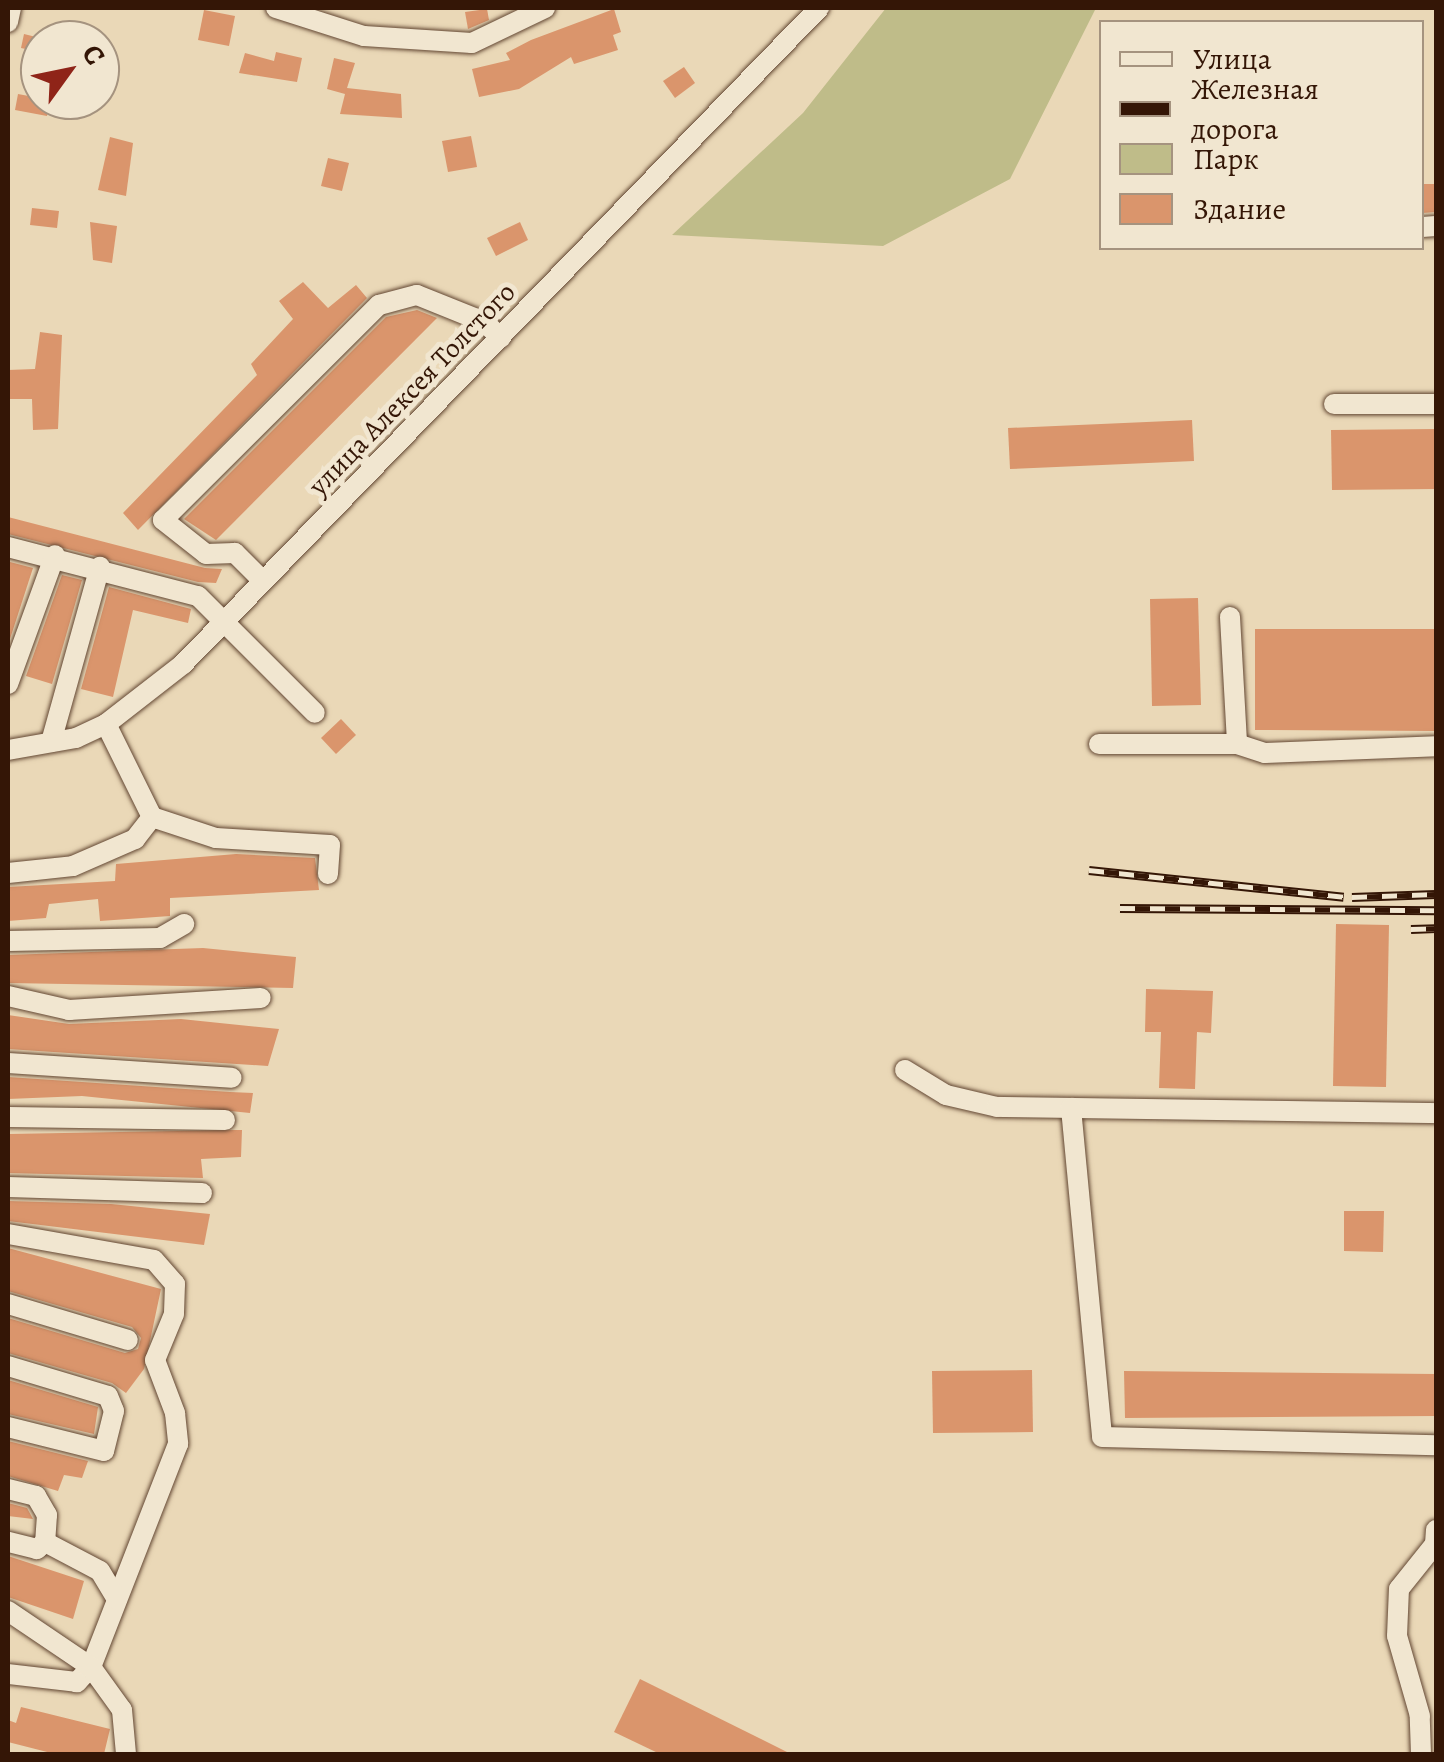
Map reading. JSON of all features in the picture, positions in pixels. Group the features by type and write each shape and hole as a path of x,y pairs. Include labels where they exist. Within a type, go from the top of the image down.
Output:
{"street":[{"path":"8,22 11,8"},
{"path":"276,8 364,36 435,42 472,42 545,8"},
{"name":"улица Алексея Толстого","path":"8,750 51,742 106,724 183,664 819,8"},
{"path":"264,581 236,553 206,554 163,520 378,304 417,295 484,322 501,338"},
{"path":"1334,404 1436,404"},
{"path":"9,550 100,567 198,596 227,618 315,713"},
{"path":"8,684 54,556"},
{"path":"51,742 100,567"},
{"path":"1230,618 1236,744"},
{"path":"106,724 152,818 216,838 330,845 328,874"},
{"path":"1098,744 1236,744 1265,753 1436,746"},
{"path":"8,873 73,866 135,840 152,818"},
{"path":"8,941 160,938 184,924"},
{"path":"8,996 69,1010 262,998"},
{"path":"8,1063 232,1078"},
{"path":"905,1070 946,1095 997,1107 1436,1113"},
{"path":"1071,1108 1102,1437 1436,1445"},
{"path":"8,1118 225,1120"},
{"path":"8,1187 28,1182 202,1193"},
{"path":"8,1234 154,1260 174,1284 174,1314 155,1360 175,1413 178,1444 91,1667 76,1682 8,1674"},
{"path":"8,1304 128,1340"},
{"path":"8,1366 108,1396 114,1411 104,1451 8,1427"},
{"path":"8,1489 36,1496 47,1514 44,1542 36,1549 8,1542"},
{"path":"1421,1754 1420,1716 1397,1636 1399,1589 1435,1544 1436,1530"},
{"path":"44,1542 100,1572 116,1599"},
{"path":"8,1611 91,1667 122,1710 126,1754"}],"green space":[{"path":"886,8 1096,8 1010,179 883,246 672,235 803,113"}],"building":[{"path":"487,9 489,20 468,29 465,12"},
{"path":"614,9 621,32 613,35 618,50 574,64 571,57 519,89 479,97 472,69 510,60 506,53 531,40"},
{"path":"204,10 235,16 229,46 198,40"},
{"path":"276,52 302,58 297,82 239,73 245,53 274,61"},
{"path":"334,58 355,63 347,88 401,94 402,118 340,114 345,94 327,89"},
{"path":"684,67 695,83 675,98 663,81"},
{"path":"471,136 477,167 448,172 442,141"},
{"path":"110,137 133,143 126,196 98,190"},
{"path":"328,158 349,163 342,191 321,186"},
{"path":"1424,184 1436,184 1436,212 1424,213"},
{"path":"32,208 59,211 57,228 30,225"},
{"path":"90,222 117,226 112,263 93,260"},
{"path":"520,222 528,240 496,256 487,238"},
{"path":"303,282 328,308 356,285 367,298 138,530 123,513 257,375 251,364 293,319 279,301"},
{"path":"417,310 437,318 216,540 184,519 386,317"},
{"path":"40,332 62,335 58,429 33,430 32,399 8,399 8,370 35,369"},
{"path":"1192,420 1194,461 1010,469 1008,428"},
{"path":"1436,429 1436,489 1332,490 1331,430"},
{"path":"8,517 205,568 222,569 216,583 198,582 8,534"},
{"path":"10,562 33,568 8,645 8,570"},
{"path":"62,575 82,580 52,684 26,676"},
{"path":"109,587 191,609 188,623 133,610 113,697 81,689"},
{"path":"1198,598 1201,705 1152,706 1150,599"},
{"path":"1255,629 1434,629 1436,731 1255,730"},
{"path":"341,719 356,735 336,754 321,738"},
{"path":"236,854 315,858 319,890 170,898 170,916 100,921 98,899 49,904 46,918 8,921 8,887 115,881 116,864"},
{"path":"1336,924 1389,925 1386,1087 1333,1086"},
{"path":"203,948 296,957 293,988 8,983 8,955"},
{"path":"1146,989 1213,991 1211,1033 1197,1032 1195,1089 1159,1088 1161,1032 1145,1032"},
{"path":"8,1015 69,1024 181,1019 279,1029 268,1066 8,1049"},
{"path":"8,1077 253,1093 250,1113 82,1096 8,1099"},
{"path":"242,1130 241,1157 201,1159 203,1178 8,1173 8,1134"},
{"path":"8,1201 111,1204 210,1214 204,1245 8,1221"},
{"path":"1344,1211 1384,1211 1383,1252 1344,1251"},
{"path":"8,1248 161,1289 144,1369 126,1393 112,1383 8,1353 8,1318 125,1353 138,1349 141,1338 132,1327 8,1291"},
{"path":"1032,1370 1033,1432 933,1433 932,1371"},
{"path":"1124,1371 1436,1374 1436,1416 1125,1418"},
{"path":"8,1380 98,1407 94,1434 8,1414"},
{"path":"8,1441 88,1461 82,1478 64,1475 58,1491 8,1476"},
{"path":"8,1503 27,1508 33,1519 8,1516"},
{"path":"8,1556 84,1581 73,1619 8,1597"},
{"path":"640,1679 791,1754 660,1754 614,1732"},
{"path":"21,1707 110,1729 104,1754 55,1754 8,1742 8,1720 16,1723"}],"railway":[{"path":"1089,870 1344,897"},
{"path":"1352,897 1436,894"},
{"path":"1120,908 1436,910"},
{"path":"1411,929 1436,928"}]}
